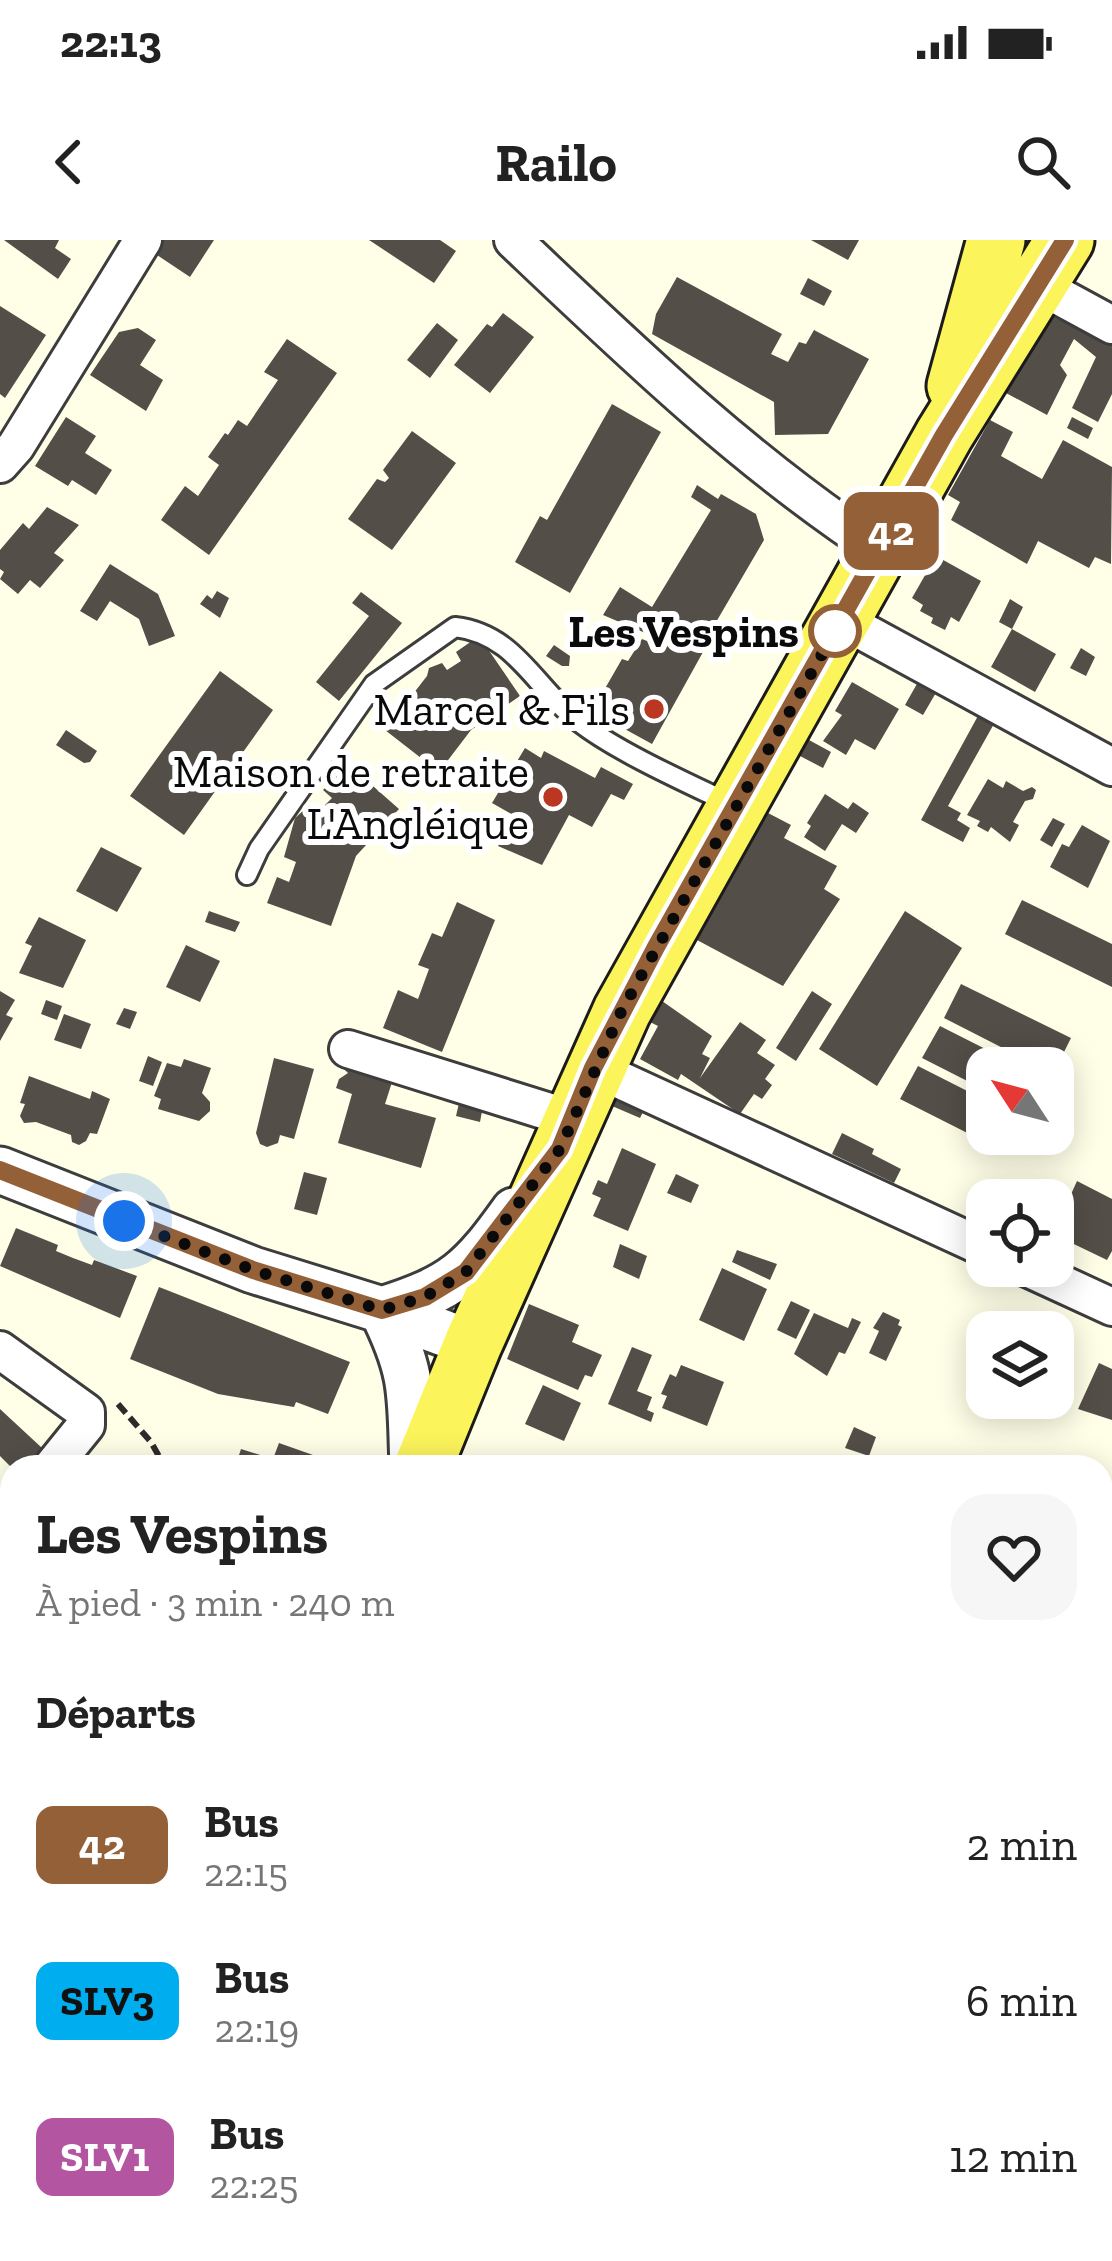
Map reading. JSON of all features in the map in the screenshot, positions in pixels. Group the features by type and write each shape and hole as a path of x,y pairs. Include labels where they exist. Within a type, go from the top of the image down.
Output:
{"main road":[{"path":"944,435 996,240"},
{"path":"428,1455 575,1112 736,806 1039,256"}],"street":[{"path":"0,464 16,446 142,240"},
{"path":"513,240 657,376 827,514 881,550"},
{"path":"1039,256 1112,325"},
{"path":"842,620 1112,767"},
{"path":"348,1049 575,1112 966,1243"},
{"path":"382,1310 425,1297 466,1272 575,1112"},
{"path":"0,1170 253,1270 473,1344"},
{"path":"1069,1287 1112,1307"},
{"path":"382,1310 411,1382 413,1455"},
{"path":"0,1350 86,1412 86,1426 62,1455"}],"lane":[{"path":"247,875 259,849 374,684 455,627 477,629 496,638 579,723 736,806"}],"building":[{"path":"4,240 59,240 55,248 71,259 58,279"},
{"path":"162,240 214,240 190,277 154,253"},
{"path":"369,240 440,240 456,251 434,283"},
{"path":"811,240 859,240 848,260"},
{"path":"677,277 782,334 771,354 788,362 799,342 806,344 814,330 869,359 828,434 775,435 774,402 652,334 656,314"},
{"path":"808,278 832,291 824,306 800,294"},
{"path":"0,306 46,335 5,398 0,394"},
{"path":"1054,312 1112,341 1112,394 1098,422 1072,408 1096,357 1074,339 1060,365 1067,375 1047,415 1006,393 1048,315"},
{"path":"503,313 534,337 490,393 454,365 487,324 492,327"},
{"path":"437,323 458,340 430,378 407,360"},
{"path":"138,328 156,340 140,365 163,380 146,411 90,375 119,332"},
{"path":"287,339 337,373 209,555 161,520 185,486 198,496 219,465 208,457 225,433 238,420 247,426 278,380 264,372"},
{"path":"612,404 661,432 570,593 515,562 540,516 547,520"},
{"path":"66,417 96,436 85,453 112,470 96,495 72,480 68,486 35,466"},
{"path":"1072,417 1093,428 1088,439 1067,428"},
{"path":"990,420 1013,432 1001,456 1042,479 1063,440 1112,467 1111,564 1095,557 1089,568 1038,541 1027,564 951,520 960,502 948,495"},
{"path":"412,431 456,463 392,550 348,519 377,479 385,482 389,478 383,470"},
{"path":"697,485 756,514 764,540 652,744 592,711 622,659 628,661 650,635 603,615 620,587 652,607 711,510 691,497"},
{"path":"47,507 79,525 54,553 64,560 40,588 30,580 18,594 0,579 4,572 0,550 23,523 29,529"},
{"path":"936,556 981,581 959,622 951,617 945,630 931,623 933,618 920,611 923,605 912,598"},
{"path":"110,564 158,594 175,636 149,646 139,619 110,601 97,621 80,611"},
{"path":"217,591 229,598 220,618 200,604"},
{"path":"361,592 402,623 339,701 316,682 369,616 352,603"},
{"path":"1010,599 1023,607 1012,629 999,622"},
{"path":"1012,629 1056,654 1035,692 991,667"},
{"path":"479,636 520,696 471,730 439,772 385,730 429,668 442,663 447,670 461,661 456,652"},
{"path":"554,645 570,656 569,666 546,656"},
{"path":"1081,648 1095,657 1086,676 1070,668"},
{"path":"220,671 273,710 184,835 130,796"},
{"path":"852,682 899,709 875,750 855,739 846,755 823,741 842,715 835,711"},
{"path":"918,682 937,691 923,715 905,705"},
{"path":"979,714 995,722 948,806 961,813 957,820 970,828 963,842 921,820"},
{"path":"66,730 97,751 90,762 56,745"},
{"path":"809,740 831,752 823,768 800,756"},
{"name":"Maison de retraite L'Angléique","path":"525,748 541,758 544,751 595,778 601,767 633,784 624,800 611,794 592,827 569,815 542,865 498,846 515,816 492,803"},
{"path":"348,764 399,809 356,856 331,926 267,903 277,877 289,882 296,862 284,857 295,818 305,809 314,816 332,798 323,790"},
{"path":"988,779 1003,788 1006,781 1023,791 1036,790 1013,822 1019,825 1010,842 991,827 988,832 977,826 980,821 967,815"},
{"path":"825,794 848,809 853,802 869,813 856,833 842,824 825,851 804,837"},
{"path":"768,813 791,825 784,838 837,866 824,889 840,899 783,986 697,940"},
{"path":"1053,818 1065,824 1052,847 1040,840"},
{"path":"1082,825 1110,841 1088,888 1050,867 1062,844 1069,847"},
{"path":"101,847 142,868 117,912 76,891"},
{"path":"1022,900 1112,944 1112,987 1005,934"},
{"path":"457,902 495,920 442,1052 383,1028 398,990 418,999 429,969 418,965 432,933 442,937"},
{"path":"209,911 240,922 235,932 205,922"},
{"path":"905,911 962,948 877,1086 819,1049"},
{"path":"39,917 86,940 63,988 19,973 32,946 25,943"},
{"path":"186,945 220,961 200,1002 166,987"},
{"path":"961,984 1071,1038 1066,1047 1001,1047 944,1018"},
{"path":"0,991 15,1000 6,1015 13,1018 0,1041"},
{"path":"812,991 832,1004 796,1061 776,1048"},
{"path":"46,1000 62,1006 57,1020 41,1014"},
{"path":"662,1001 712,1036 702,1054 710,1058 700,1078 740,1022 766,1040 757,1053 775,1065 765,1079 772,1085 762,1099 754,1094 740,1114 681,1074 678,1080 640,1059 658,1026 650,1022"},
{"path":"124,1008 137,1012 130,1029 116,1024"},
{"path":"64,1014 91,1024 81,1049 54,1040"},
{"path":"940,1026 982,1047 966,1047 966,1080 922,1058"},
{"path":"148,1056 162,1062 153,1086 139,1081"},
{"path":"274,1058 314,1069 294,1139 280,1135 278,1143 267,1147 260,1144 256,1133"},
{"path":"184,1059 211,1068 202,1093 210,1102 210,1111 199,1121 158,1109 161,1099 154,1096 167,1063 181,1067"},
{"path":"337,1062 393,1079 385,1104 436,1118 421,1168 338,1143 352,1094 336,1088 348,1073"},
{"path":"918,1066 966,1090 966,1132 900,1099"},
{"path":"29,1076 90,1099 92,1091 110,1099 97,1134 90,1133 79,1145 71,1135 36,1122 24,1123 20,1116 25,1104 20,1103"},
{"path":"460,1099 483,1106 480,1122 456,1116"},
{"path":"615,1099 643,1112 640,1118 612,1106"},
{"path":"842,1133 901,1169 894,1183 832,1154"},
{"path":"622,1148 656,1164 628,1231 593,1216 601,1198 592,1194 598,1180 607,1184"},
{"path":"304,1172 327,1178 317,1215 294,1209"},
{"path":"676,1174 699,1185 691,1203 667,1193"},
{"path":"1077,1181 1112,1199 1112,1251 1107,1260 1074,1244"},
{"path":"16,1228 58,1245 56,1251 73,1258 92,1265 94,1260 137,1276 120,1318 0,1266"},
{"path":"620,1244 647,1256 639,1279 613,1267"},
{"path":"737,1250 777,1264 770,1280 732,1262"},
{"path":"722,1268 767,1289 744,1341 699,1320"},
{"path":"159,1287 350,1362 328,1414 296,1402 294,1407 218,1394 130,1359"},
{"path":"791,1301 810,1310 796,1339 777,1330"},
{"path":"529,1304 579,1325 572,1342 602,1355 592,1377 585,1375 578,1390 507,1359"},
{"path":"883,1312 900,1320 902,1327 886,1361 869,1353 879,1331 873,1328"},
{"path":"814,1313 848,1328 852,1318 861,1322 827,1376 794,1354"},
{"path":"632,1347 652,1355 637,1391 652,1397 647,1410 654,1413 651,1422 608,1404"},
{"path":"1099,1363 1112,1369 1112,1420 1078,1409"},
{"path":"681,1365 724,1382 707,1426 662,1408 667,1396 661,1394 670,1374 676,1377"},
{"path":"543,1385 581,1403 564,1441 525,1424"},
{"path":"0,1409 42,1448 36,1455 0,1455"},
{"path":"854,1427 876,1437 869,1455 845,1448"},
{"path":"279,1443 313,1455 274,1455"}],"bus line":[{"name":"42","path":"0,1170 253,1270 382,1310 425,1297 466,1272 560,1149 593,1068 656,947 944,435 1065,240"}],"place":[{"name":"Les Vespins","path":"835,631"},
{"name":"Marcel & Fils","path":"654,709"},
{"name":"Maison de retraite L'Angléique","path":"553,797"}],"route":[{"path":"124,1221 253,1270 382,1310 425,1297 466,1272 560,1149 622,1010 839,624 835,631"}]}
